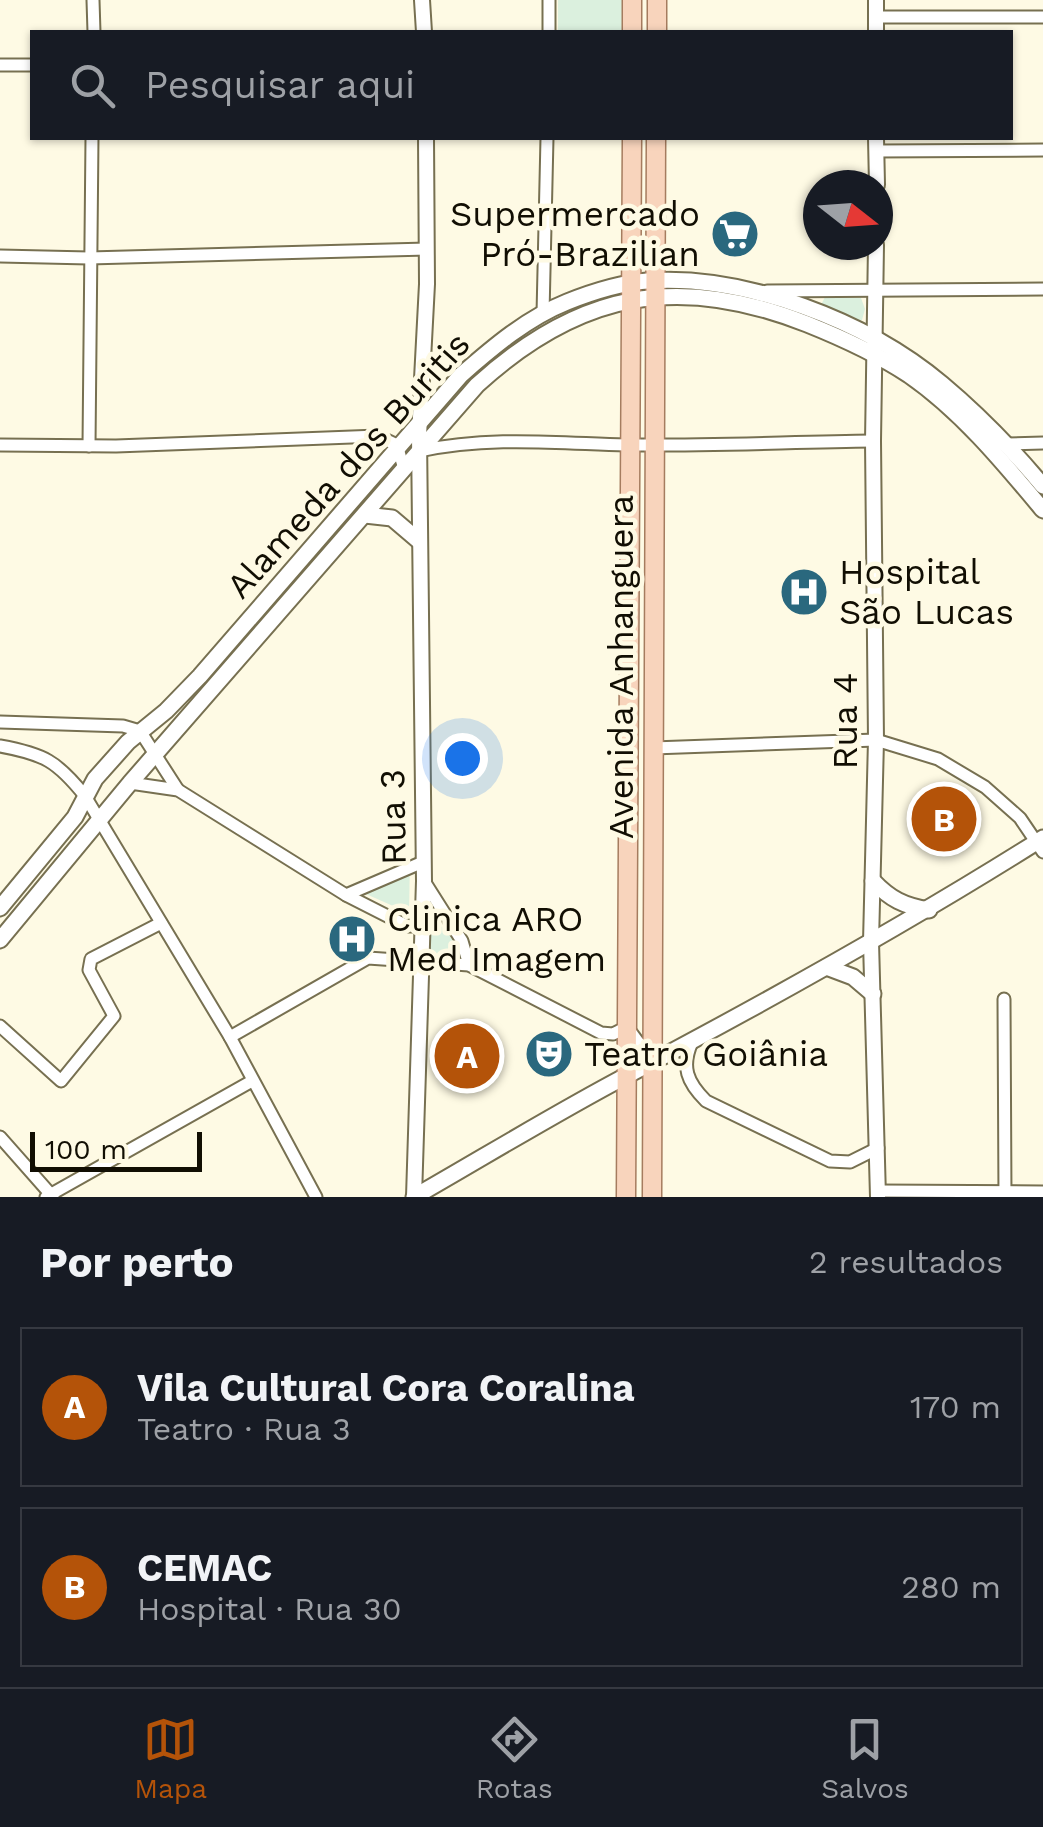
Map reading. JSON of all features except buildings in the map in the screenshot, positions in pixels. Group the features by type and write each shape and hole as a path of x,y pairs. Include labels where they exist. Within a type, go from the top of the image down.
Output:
{"main road":[{"path":"632,0 632,30"},
{"path":"657,0 657,30"},
{"name":"Avenida Anhanguera","path":"626,1197 632,140"},
{"name":"Avenida Anhanguera","path":"652,1197 656,140"},
{"path":"631,292 655,288 758,292 876,338 940,382 1008,444 1043,486"},
{"path":"655,288 757,306 845,339 910,376 992,448 1043,510"},
{"name":"Alameda dos Buritis","path":"0,940 404,468 419,436 461,375 542,314 586,295 631,292"},
{"name":"Alameda dos Buritis","path":"0,908 75,816 95,780 140,731 200,676 397,445 419,436 510,356 571,318 631,292"},
{"path":"365,514 392,518 419,541"},
{"path":"414,1197 628,1075 828,968 1041,844"},
{"path":"873,880 888,896 907,907 929,910"},
{"path":"828,968 854,977 873,994"}],"street":[{"path":"94,0 94,30"},
{"path":"422,0 424,30"},
{"path":"548,30 549,0"},
{"path":"876,0 876,25 1043,16"},
{"path":"0,65 30,65"},
{"path":"89,446 92,140"},
{"name":"Rua 3","path":"414,1197 424,880 419,436 427,249 426,140"},
{"path":"542,314 546,140"},
{"path":"877,170 876,144 1043,150"},
{"path":"0,256 88,258 427,249"},
{"name":"Rua 4","path":"876,260 876,740 871,942 878,1194"},
{"path":"758,292 1043,290"},
{"path":"0,445 89,446 378,436 397,445 404,468"},
{"path":"419,436 462,442 630,445 873,441"},
{"path":"1008,444 1043,443"},
{"path":"0,722 123,726 140,731 178,790"},
{"path":"653,748 876,740 938,759 985,788 1020,818 1041,844"},
{"path":"0,746 33,752 54,761 85,796 230,1037 316,1197"},
{"path":"130,784 178,790 346,895 406,926 423,926"},
{"path":"346,895 423,862"},
{"path":"424,880 462,941 469,965"},
{"path":"0,1026 61,1081 114,1016 89,970 91,959 161,922"},
{"path":"230,1037 368,958 422,959 469,965 601,1033 628,1027 653,1063"},
{"path":"1004,998 1005,1194"},
{"path":"692,1042 684,1069 692,1087 706,1101 830,1161 850,1162 878,1148"},
{"path":"0,1137 50,1196 252,1081"},
{"path":"878,1194 1043,1192"}],"green space":[{"path":"558,0 629,0 629,30 558,30"},
{"path":"825,297 861,298 865,309 862,320 823,309"},
{"path":"410,860 409,913 350,887"},
{"path":"428,897 436,922 456,939 447,954 435,955 427,945"}],"place":[{"name":"Supermercado Pró-Brazilian","path":"735,234"},
{"name":"Hospital São Lucas","path":"804,592"},
{"name":"CEMAC","path":"944,819"},
{"name":"Clinica ARO Med Imagem","path":"352,939"},
{"name":"Teatro Goiânia","path":"549,1054"},
{"name":"Vila Cultural Cora Coralina","path":"467,1056"}]}
